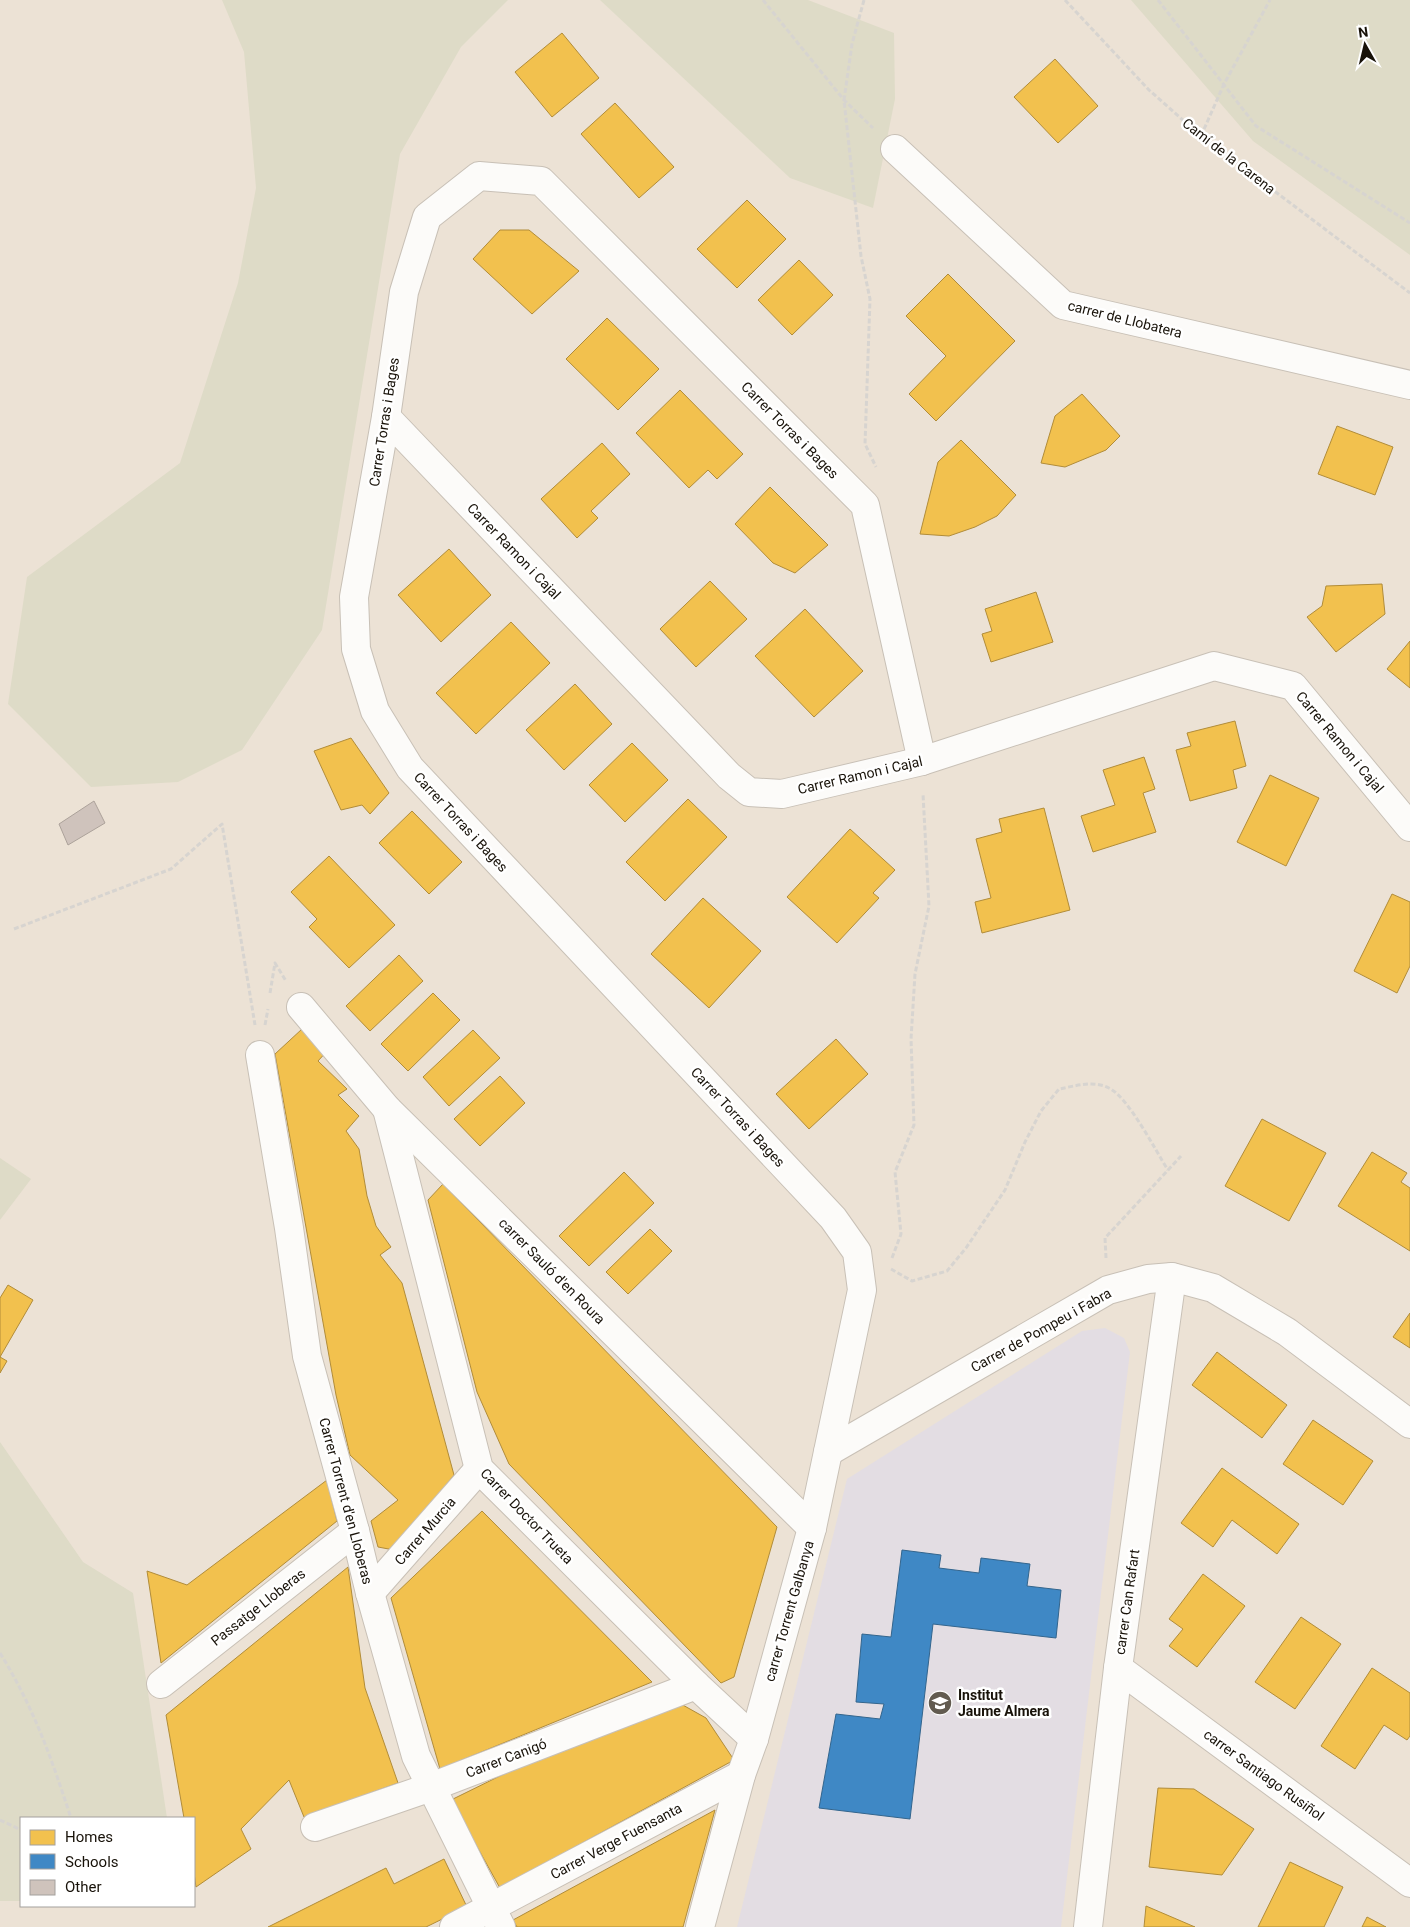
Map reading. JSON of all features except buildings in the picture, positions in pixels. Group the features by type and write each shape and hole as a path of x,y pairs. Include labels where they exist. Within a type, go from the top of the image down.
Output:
{"street":[{"name":"carrer de Llobatera","path":"895,149 1063,306 1410,385"},
{"name":"Carrer Torras i Bages","path":"862,1290 857,1252 833,1218 410,768 375,711 356,649 354,597 386,417 404,292 428,217 479,176 541,181 865,505"},
{"name":"Carrer Ramon i Cajal","path":"386,417 728,776 749,792 782,794 922,761 1214,666 1294,686 1410,827"},
{"path":"865,505 922,761"},
{"name":"carrer Sauló d'en Roura","path":"301,1007 387,1109 812,1528"},
{"name":"Carrer Torrent d'en Lloberas","path":"260,1055 289,1228 307,1356 370,1593 416,1756 496,1918"},
{"name":"Carrer Doctor Trueta","path":"387,1109 480,1469 696,1685 754,1739"},
{"name":"Carrer de Pompeu i Fabra","path":"828,1452 1108,1290 1148,1279 1172,1277 1213,1288 1287,1332 1410,1424"},
{"name":"carrer Can Rafart","path":"1088,1927 1118,1668 1172,1277"},
{"name":"carrer Torrent Galbanya","path":"700,1927 740,1775 754,1739 812,1528 862,1290"},
{"name":"Carrer Murcia","path":"370,1593 480,1469"},
{"name":"Passatge Lloberas","path":"161,1684 355,1531"},
{"name":"carrer Santiago Rusiñol","path":"1118,1668 1410,1883"},
{"name":"Carrer Canigó","path":"315,1827 431,1787 696,1685"},
{"name":"Carrer Verge Fuensanta","path":"454,1927 496,1918 740,1775"}],"path":[{"path":"763,0 844,100 895,149"},
{"path":"864,0 852,44 844,100 861,256 870,299 865,444 878,473 865,505"},
{"name":"Camí de la Carena","path":"1065,0 1149,90 1202,136 1410,293"},
{"path":"1158,0 1256,126 1410,223"},
{"path":"1202,136 1224,84 1270,0"},
{"path":"922,761 929,906 915,974 911,1039 914,1125 895,1172 901,1234 888,1267 912,1282 947,1271 966,1248 1005,1190 1025,1142 1041,1111 1059,1089 1088,1084 1109,1088 1125,1100 1168,1170"},
{"path":"14,929 171,869 222,824 260,1055"},
{"path":"1108,1290 1105,1238 1181,1156"},
{"path":"0,1653 21,1687 45,1739 71,1817"},
{"path":"0,1820 20,1830"}],"shaded area":[{"path":"222,0 508,0 461,47 400,154 322,630 242,750 178,782 91,787 8,704 27,577 180,463 238,283 256,188 244,52"},
{"path":"600,0 808,0 894,33 895,99 873,208 790,178"},
{"path":"1131,0 1410,0 1410,255 1253,141"},
{"path":"0,1158 31,1179 0,1220"},
{"name":"Institut Jaume Almera","path":"1105,1328 1124,1338 1130,1352 1061,1927 737,1927 847,1479 1082,1331"},
{"path":"0,1442 83,1562 133,1593 167,1817 20,1817 20,1901 0,1901"}],"place":[{"name":"Institut Jaume Almera","path":"940,1703"}]}
